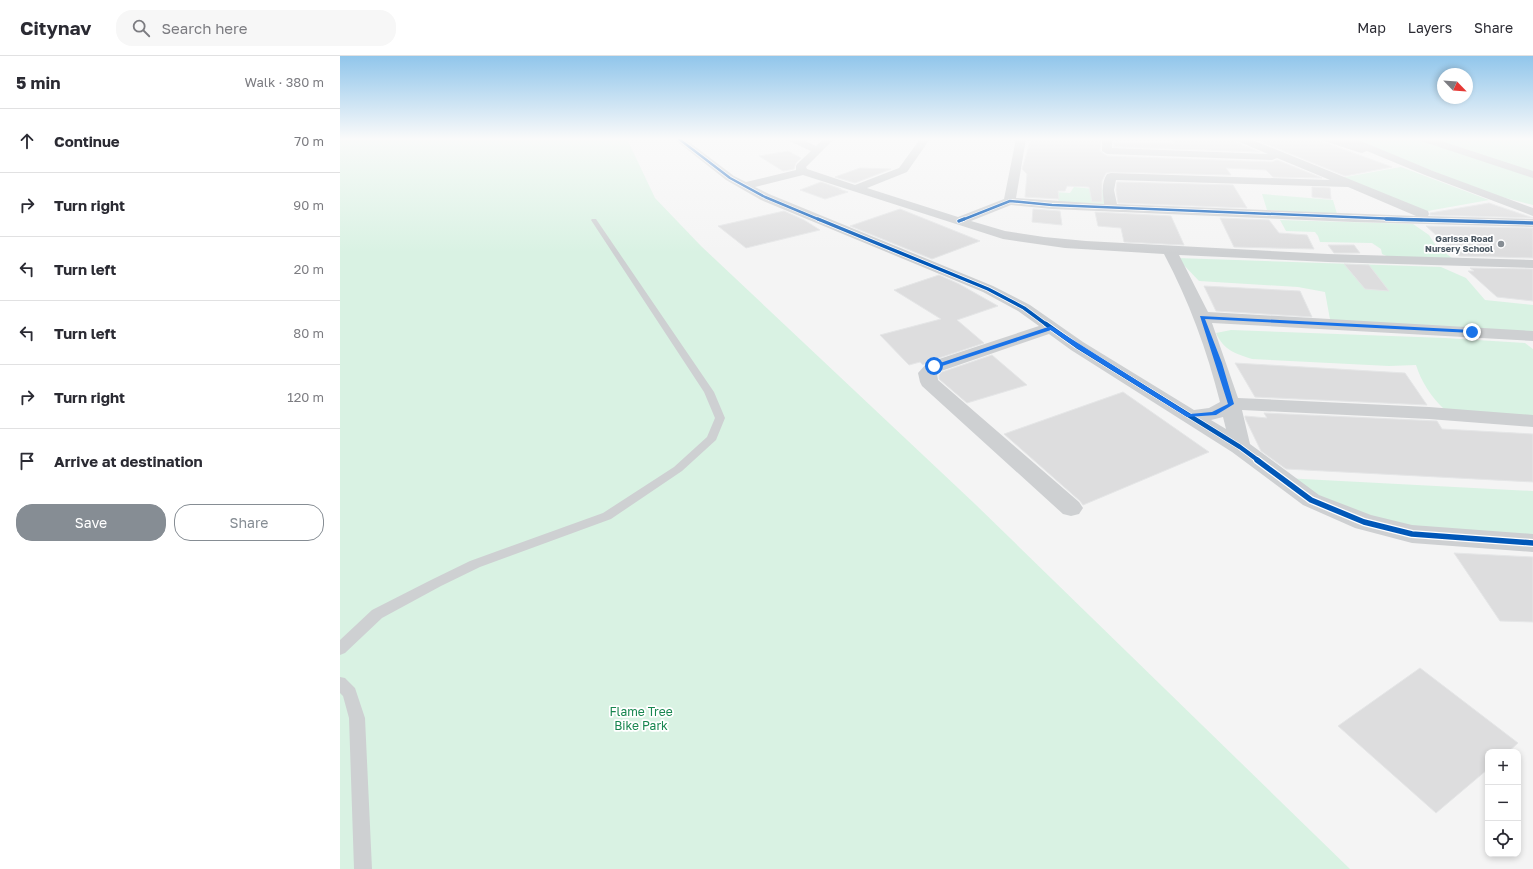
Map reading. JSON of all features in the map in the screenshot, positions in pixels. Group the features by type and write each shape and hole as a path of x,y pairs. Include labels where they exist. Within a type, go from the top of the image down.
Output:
{"street":[{"path":"729,177 744,186 818,219 988,289 1024,308 1076,346 1240,447 1311,500 1364,522 1412,534 1533,543"},
{"path":"744,186 782,177"},
{"path":"820,177 1003,235 1032,241 1328,258 1533,264"},
{"path":"857,188 885,177"},
{"path":"1010,201 1013,177"},
{"path":"1108,177 1108,190 1111,207"},
{"path":"1268,177 1348,184"},
{"path":"1331,177 1438,219"},
{"path":"1440,177 1533,212"},
{"path":"959,221 1010,201 1052,205 1354,218 1438,219 1533,223"},
{"path":"1169,250 1202,317 1219,363 1231,404 1240,447"},
{"path":"1202,317 1533,336"},
{"path":"1051,328 934,366 927,373 929,382 1071,508"},
{"path":"1189,416 1214,414 1231,404 1429,413 1533,421"}],"lane":[{"path":"340,649 377,614 436,583 475,564 607,516 678,469 712,438 720,418 709,392 594,220"},
{"path":"340,682 350,693 356,718 363,869"}],"green space":[{"name":"Flame Tree Bike Park","path":"340,177 645,177 655,198 701,246 975,504 1350,869 340,869"},
{"path":"1428,177 1489,200 1422,212 1340,178"},
{"path":"1448,177 1533,177 1533,205 1490,194"},
{"path":"1074,187 1104,190 1108,208 1060,203 1054,192 1070,193"},
{"path":"1262,194 1333,200 1337,214 1267,210"},
{"path":"1280,220 1413,224 1429,235 1436,246 1452,258 1391,258 1382,254 1381,249 1372,243 1320,242 1315,232 1286,231"},
{"path":"1177,258 1441,267 1466,278 1485,300 1533,305 1533,334 1331,325 1325,292 1298,287 1199,281"},
{"path":"1231,330 1445,338 1525,343 1533,349 1533,421 1444,409 1427,388 1416,365 1389,366 1252,359 1226,348 1216,333"},
{"path":"1284,478 1533,491 1533,538 1405,529 1336,507"}],"building":[{"path":"835,177 871,177 855,183"},
{"path":"1027,177 1104,177 1102,181 1102,202 1092,202 1089,187 1067,186 1065,191 1058,191 1059,199 1025,197"},
{"path":"1273,177 1319,177 1322,178"},
{"path":"821,182 848,192 825,199 800,190"},
{"path":"1117,182 1233,185 1247,208 1118,203 1116,190"},
{"path":"1312,187 1330,188 1331,199 1312,197"},
{"path":"1489,203 1533,218 1430,215 1430,213"},
{"path":"900,209 980,241 932,259 850,226"},
{"path":"1033,209 1060,211 1062,225 1032,222"},
{"path":"784,211 804,220 820,230 746,248 718,226"},
{"path":"1095,212 1171,216 1184,245 1124,242 1121,228 1098,226"},
{"path":"1220,218 1269,220 1279,233 1307,235 1314,249 1234,247"},
{"path":"1426,226 1533,228 1533,258 1459,256"},
{"path":"1328,245 1354,245 1360,253 1334,253"},
{"path":"1344,264 1369,265 1389,291 1365,289"},
{"path":"1470,268 1533,269 1533,301 1497,297 1468,271 1474,271"},
{"path":"939,275 959,284 998,306 957,320 984,343 927,362 923,365 920,362 909,365 880,335 941,319 894,290"},
{"path":"1204,286 1300,291 1312,317 1216,311"},
{"path":"992,355 1027,385 967,403 939,379 939,375 942,372"},
{"path":"1235,363 1405,373 1427,405 1255,397"},
{"path":"1123,392 1209,452 1083,505 1004,434"},
{"path":"1264,413 1437,421 1442,429 1533,434 1533,482 1286,469 1261,451 1245,418 1245,416 1267,418"},
{"path":"1454,553 1533,557 1533,622 1500,621"},
{"path":"1420,668 1518,743 1511,749 1485,749 1485,772 1436,813 1338,726"}],"cycle path":[{"path":"729,177 765,197 988,289 1024,308 1077,346 1240,447 1311,500 1364,522 1412,534 1533,543"},
{"path":"959,221 1010,201 1052,205 1354,218 1533,223"}],"place":[{"name":"Garissa Road Nursery School","path":"1501,244"}],"route":[{"path":"934,366 1051,328 1112,369 1189,416 1214,414 1231,404 1219,363 1202,317 1472,332"}]}
